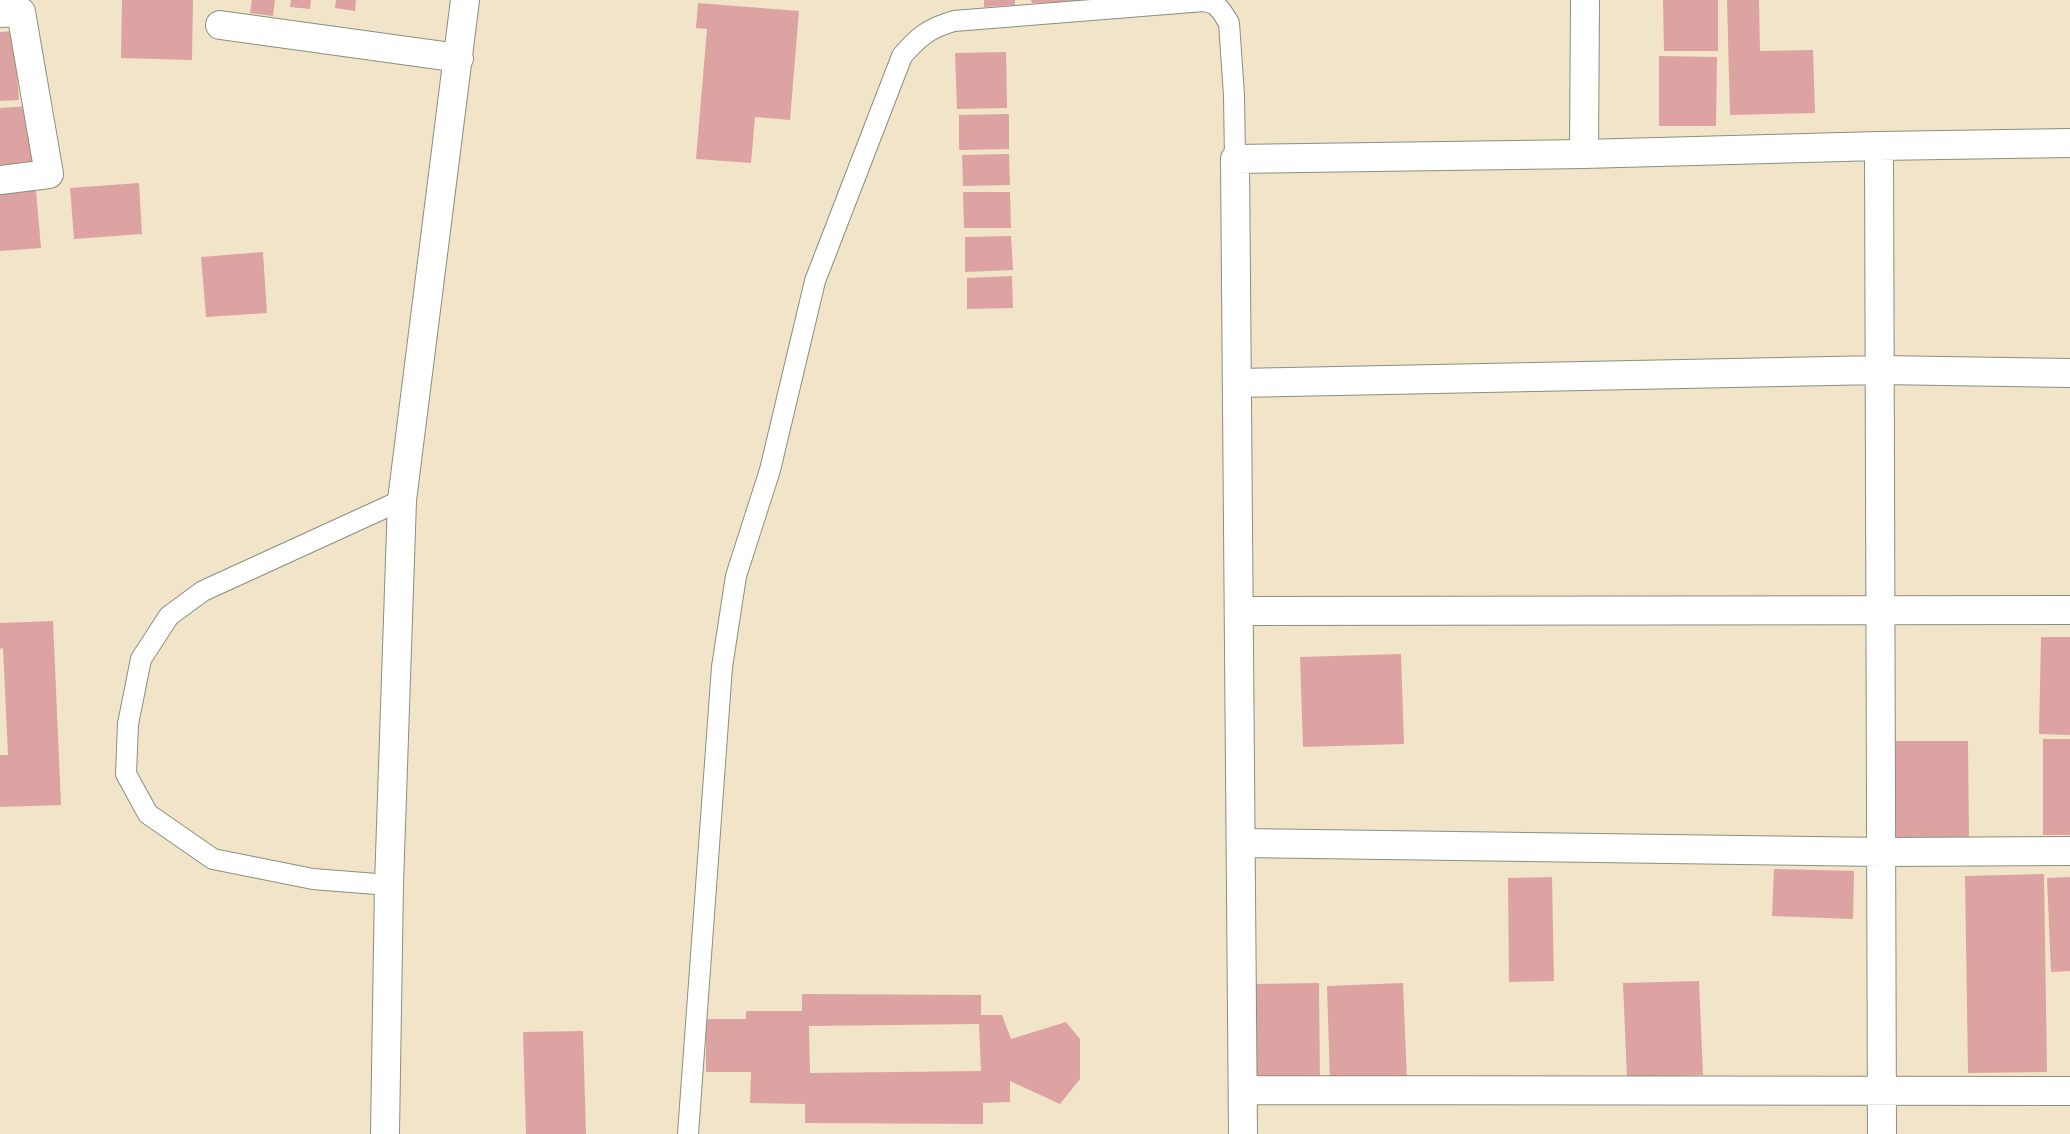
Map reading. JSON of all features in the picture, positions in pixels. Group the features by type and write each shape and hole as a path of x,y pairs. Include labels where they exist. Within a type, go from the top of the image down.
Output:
{"street":[{"path":"385,1133 390,885 402,500 465,0"},
{"path":"1584,154 1585,0"},
{"path":"0,180 49,174 14,8"},
{"path":"220,25 459,58"},
{"path":"1243,1134 1235,159 1584,154 2070,143"},
{"path":"1879,146 1882,1134"},
{"path":"1238,383 1880,370 2070,373"},
{"path":"1240,611 2070,610"},
{"path":"1242,843 1882,852 2070,851"},
{"path":"1244,1090 2070,1091"}],"lane":[{"path":"688,1134 722,668 736,576 770,470 815,281 902,56 918,38 936,26 954,21 1204,1 1215,4 1229,23 1234,96 1235,159"},
{"path":"390,885 313,879 213,859 148,814 126,774 128,724 141,658 169,616 203,591 402,500"}],"building":[{"path":"122,0 193,0 192,60 121,58"},
{"path":"252,0 275,0 273,16 250,13"},
{"path":"291,0 311,0 310,9 290,7"},
{"path":"336,0 356,0 355,11 335,8"},
{"path":"984,0 1015,0 1015,5 984,7"},
{"path":"1031,0 1098,0 1098,2 1032,3"},
{"path":"1663,0 1718,0 1718,51 1664,51"},
{"path":"1727,0 1759,0 1760,51 1813,50 1815,113 1730,115"},
{"path":"698,3 799,11 790,120 755,117 751,163 696,159 707,29 696,28"},
{"path":"14,31 19,100 0,101 0,32"},
{"path":"1006,52 1007,108 957,109 955,53"},
{"path":"1659,56 1717,57 1716,126 1659,126"},
{"path":"29,106 34,166 0,168 0,108"},
{"path":"1009,114 1009,149 959,150 959,115"},
{"path":"1009,154 1010,185 963,186 962,155"},
{"path":"139,183 142,234 74,239 70,188"},
{"path":"36,190 41,248 0,251 0,193"},
{"path":"963,192 1010,192 1011,228 964,228"},
{"path":"1011,236 1013,270 965,272 965,237"},
{"path":"263,252 267,313 206,317 201,257"},
{"path":"1012,276 1013,308 967,309 967,278"},
{"path":"53,621 61,805 0,807 0,755 8,755 3,648 0,649 0,623"},
{"path":"2041,637 2070,637 2070,735 2039,734"},
{"path":"1401,654 1404,744 1303,747 1300,657"},
{"path":"2043,739 2070,739 2070,835 2043,835"},
{"path":"1895,741 1968,741 1969,840 1896,841"},
{"path":"1774,869 1854,871 1853,919 1772,916"},
{"path":"2044,874 2047,1072 1968,1073 1965,876"},
{"path":"1552,877 1554,981 1509,982 1508,878"},
{"path":"2070,877 2070,971 2051,972 2047,878"},
{"path":"1699,981 1703,1075 1627,1078 1623,983"},
{"path":"1319,983 1320,1085 1254,1086 1253,984"},
{"path":"1403,983 1407,1081 1330,1083 1327,986"},
{"path":"802,994 981,995 981,1015 1002,1015 1011,1039 1066,1022 1080,1039 1080,1079 1060,1104 1010,1081 1010,1102 983,1103 983,1124 805,1123 805,1104 750,1103 751,1072 706,1072 706,1019 746,1019 746,1011 802,1011","holes":["979,1024 981,1071 810,1073 809,1026"]},
{"path":"583,1031 586,1134 526,1134 523,1032"}]}
